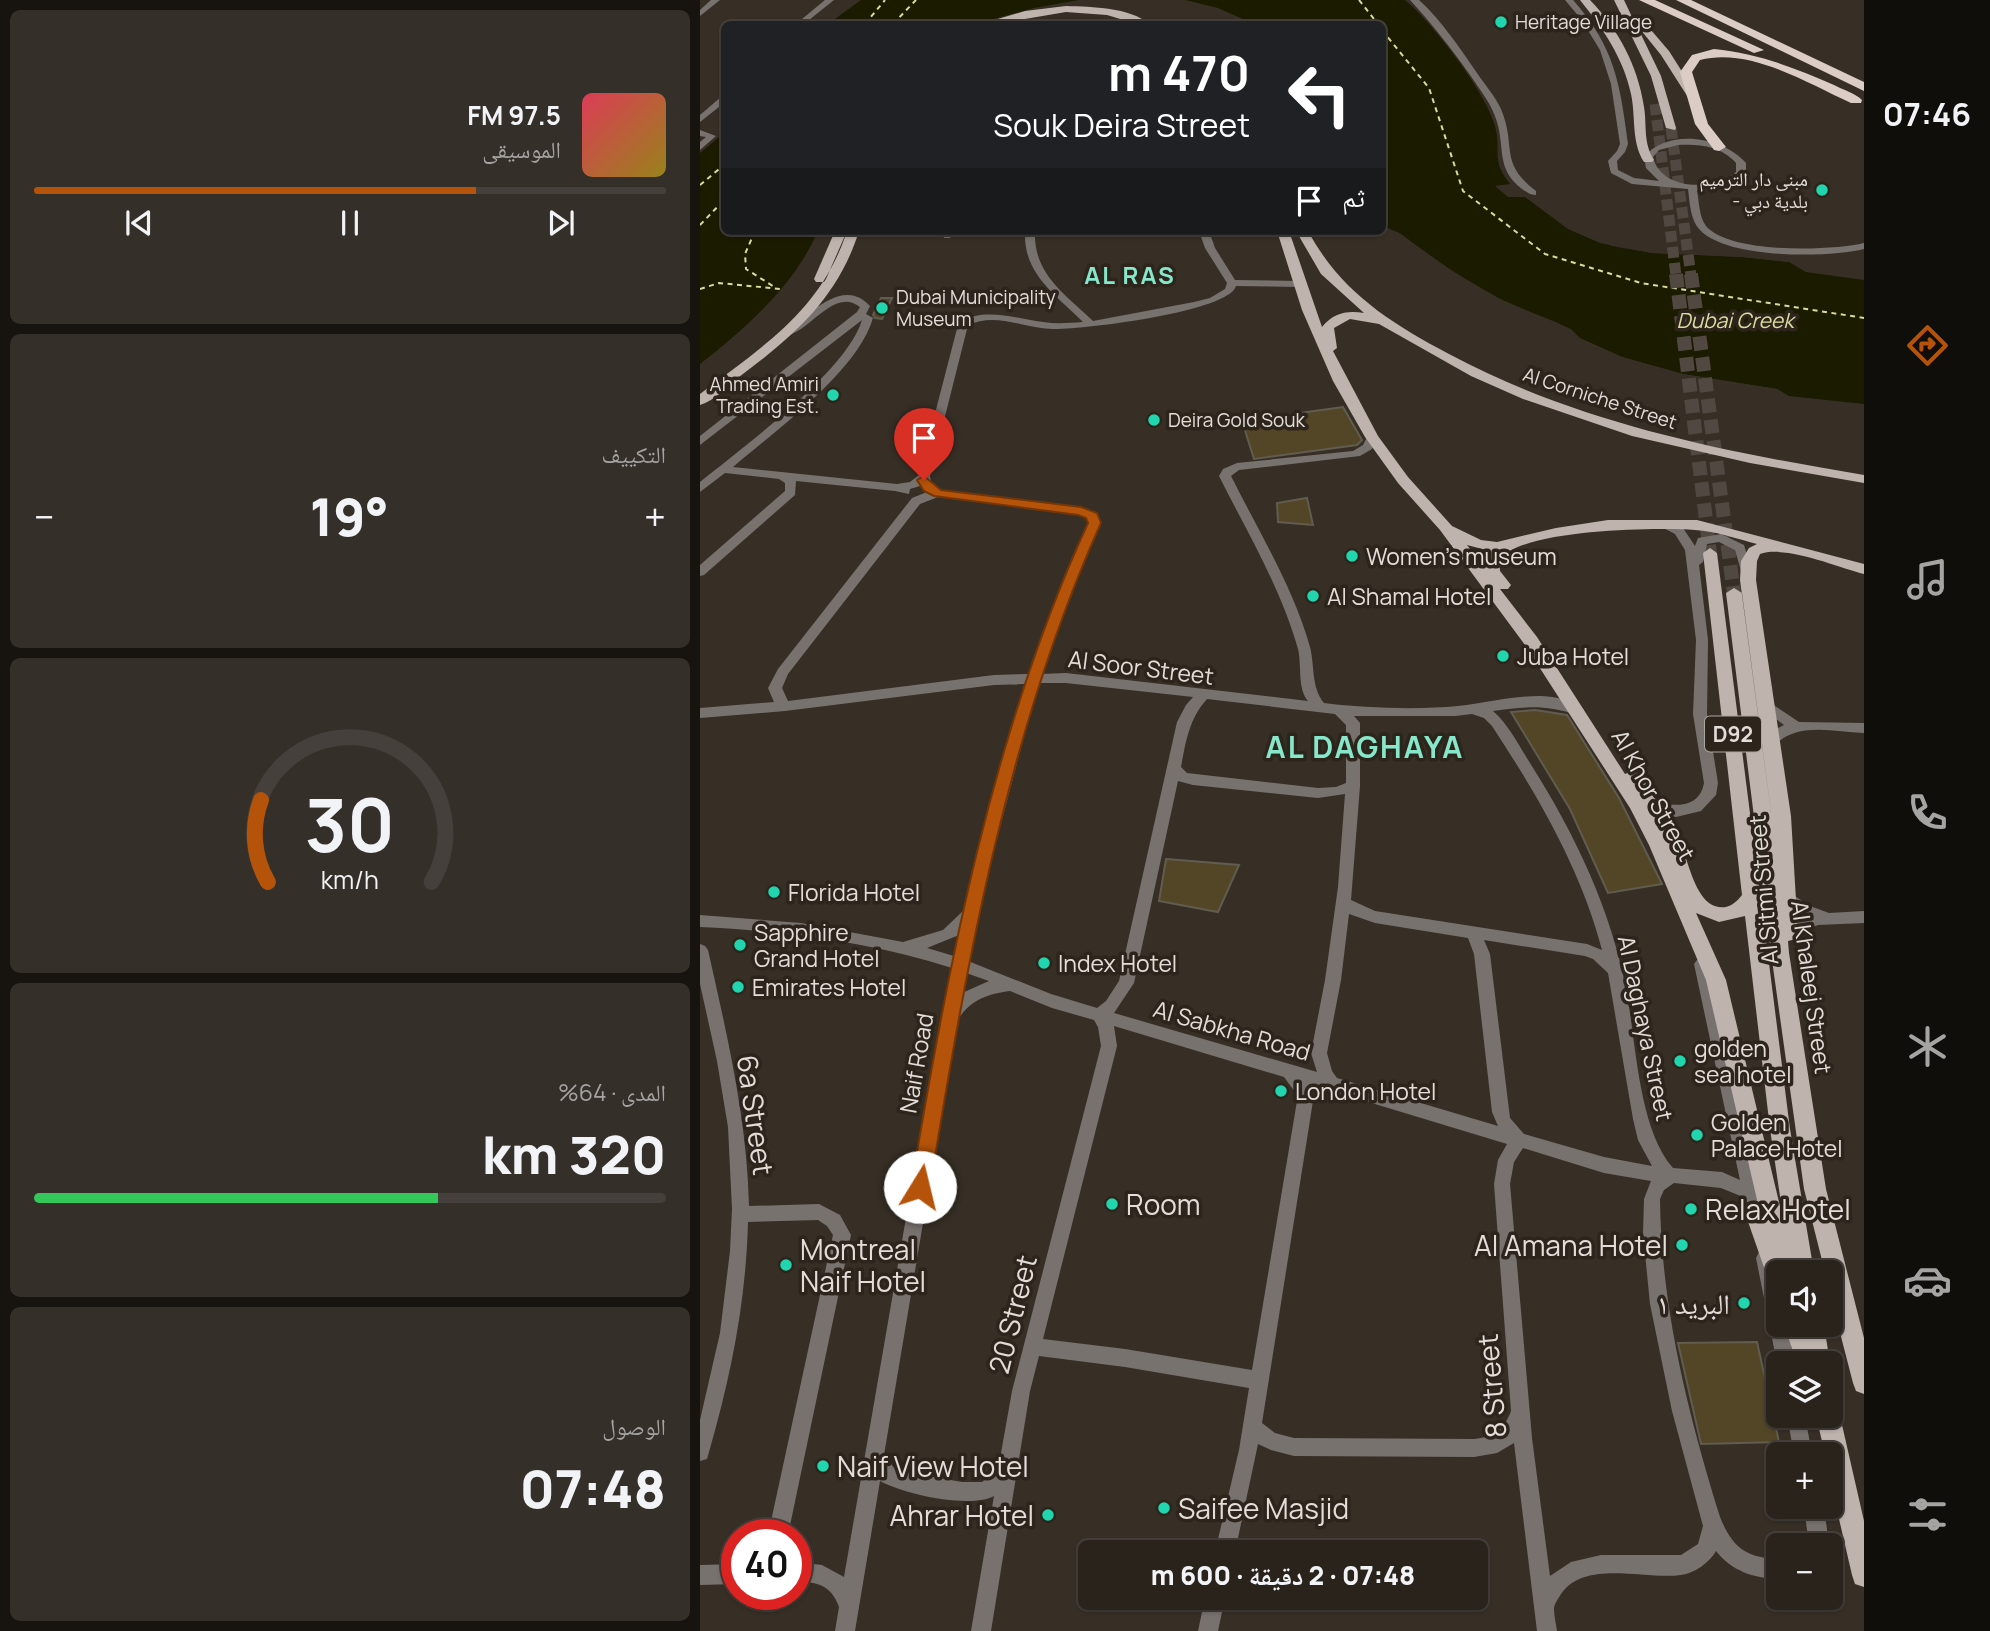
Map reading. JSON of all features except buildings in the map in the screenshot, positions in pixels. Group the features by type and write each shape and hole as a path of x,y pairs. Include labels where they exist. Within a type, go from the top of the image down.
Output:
{"highway":[{"path":"1645,0 1782,61 1860,102"},
{"path":"1682,0 1864,87"},
{"path":"1719,147 1703,127 1686,72 1688,66 1701,57 1725,53 1766,61 1860,102"}],"main road":[{"path":"1585,0 1604,22 1626,62 1637,98 1641,147 1649,164"},
{"path":"1594,0 1621,28 1634,47 1649,80 1655,104"},
{"path":"1619,0 1665,53 1695,100"},
{"path":"997,21 1026,13 1070,9 1106,11 1136,21"},
{"path":"1631,12 1661,89 1671,128"},
{"path":"1017,21 1042,15 1074,13 1119,21"},
{"path":"700,401 782,335 799,313 832,256 840,235"},
{"path":"700,390 799,313 831,282 844,260 852,235"},
{"name":"Al Khor Street","path":"1284,235 1299,283 1332,362 1372,437 1508,609 1577,710 1650,828 1671,872 1692,928"},
{"name":"Al Corniche Street","path":"1303,235 1322,267 1348,293 1405,334 1485,378 1595,421 1707,451 1864,479"},
{"path":"831,282 823,281 834,262 832,256"},
{"path":"1299,283 1315,308 1326,312 1338,311 1346,306 1348,293"},
{"path":"1332,362 1328,328 1341,317 1365,317 1405,334"},
{"path":"1445,527 1478,545 1506,545 1582,528 1662,524 1708,527 1864,569"},
{"name":"Al Khor Street","path":"1506,545 1490,560 1493,572 1556,658 1652,807"},
{"name":"Al Sitmi Street","path":"1786,548 1768,546 1754,551 1741,587 1766,705 1782,816 1788,931 1828,1192 1832,1259"},
{"name":"Al Khaleej Street","path":"1710,553 1780,1129 1801,1260"},
{"name":"Al Khaleej Street","path":"1741,587 1782,967 1815,1189 1864,1383"},
{"path":"1652,807 1698,904 1714,913 1732,914 1746,906 1752,894"},
{"path":"1692,928 1721,995 1768,1203 1786,1260"},
{"path":"1753,1202 1773,1260"},
{"path":"1830,1428 1864,1575"}],"street":[{"path":"700,14 716,0"},
{"path":"804,21 830,0"},
{"path":"1414,0 1437,22 1457,48 1490,99 1504,131 1505,164 1515,179 1533,193"},
{"path":"1569,0 1596,33 1614,75 1624,144 1621,152 1612,161 1613,169 1620,176 1632,181 1679,184"},
{"path":"700,119 721,102"},
{"path":"700,133 712,136 700,147"},
{"path":"1613,169 1631,174 1649,164 1656,148 1672,143 1692,142 1719,147 1731,153 1741,163 1739,176 1722,185 1692,187 1661,177 1649,164"},
{"path":"1692,187 1702,228 1716,238 1732,244 1760,249 1842,251 1864,246"},
{"path":"1030,235 1029,247 1040,273 1090,323"},
{"path":"1205,235 1231,287"},
{"path":"938,493 928,488 924,476 963,323 984,315 1041,325 1090,323 1206,302 1221,298 1231,287 1299,283"},
{"path":"700,442 858,316 865,309 864,304 854,300 837,299 825,305 798,329 782,335"},
{"path":"700,488 849,356 869,322 868,318 858,316"},
{"path":"1321,708 1309,694 1307,660 1295,617 1224,476 1237,467 1356,454 1368,447 1372,437"},
{"path":"722,469 897,488 914,485 924,476"},
{"path":"700,572 790,492 791,482 781,475"},
{"path":"897,488 911,496 913,504"},
{"path":"785,706 776,695 775,688 783,671 913,504 923,496 938,493"},
{"name":"Naif Road","path":"845,1631 948,1021 971,911 1033,678 1076,561 1094,525 1094,518 1081,511 938,493"},
{"path":"1652,807 1664,811 1686,811 1704,802 1711,790 1700,715 1702,640 1695,575 1689,543 1679,531 1662,524"},
{"path":"1695,575 1699,544 1721,538 1740,548 1741,587"},
{"path":"994,680 1027,667 1043,653"},
{"name":"Al Soor Street","path":"700,713 1033,678 1114,681 1203,695 1321,708 1476,710 1539,701 1577,710"},
{"path":"1026,705 1033,695 1043,688 1066,678"},
{"path":"1100,1015 1120,995 1130,971 1187,715 1203,695"},
{"path":"1766,705 1779,717 1798,727"},
{"path":"1331,1083 1325,1074 1319,1053 1343,903 1353,786 1354,729 1349,718 1338,709"},
{"name":"Al Daghaya Street","path":"1476,710 1489,715 1497,723 1555,818 1588,890 1614,970 1646,1140 1660,1165 1670,1175"},
{"path":"1771,741 1781,731 1798,727 1864,728"},
{"path":"1175,769 1182,776 1193,780 1318,793 1337,792 1353,786"},
{"path":"1787,897 1805,911 1828,917"},
{"path":"1343,903 1364,914 1587,950 1598,955 1614,970"},
{"path":"901,949 942,937 965,922 971,911"},
{"path":"1788,931 1806,922 1828,917 1864,917"},
{"name":"Al Sabkha Road","path":"700,921 737,922 801,931 901,949 960,964 1050,1001 1192,1040 1287,1071 1620,1169 1723,1180 1753,1202"},
{"name":"Al Khor Street","path":"1692,928 1706,979 1784,1351"},
{"path":"1473,932 1482,954 1500,1112 1504,1122 1520,1140"},
{"name":"6a Street","path":"700,950 736,1127 740,1214 732,1311 710,1421 700,1452"},
{"path":"948,1021 955,1008 966,998 995,985 1010,985"},
{"name":"20 Street","path":"981,1631 1005,1477 1032,1346 1109,1046 1106,1025 1100,1015"},
{"path":"1228,1540 1252,1428 1305,1101 1297,1078 1287,1071"},
{"name":"8 Street","path":"1520,1140 1506,1160 1502,1184 1520,1409 1547,1631"},
{"path":"1670,1175 1658,1185 1652,1199 1659,1293 1678,1398 1713,1524 1728,1552 1753,1567 1766,1568"},
{"path":"740,1214 819,1212 830,1216 838,1224 842,1235 781,1519"},
{"path":"1032,1346 1125,1358 1260,1381"},
{"path":"700,1403 708,1413 710,1421"},
{"path":"1252,1428 1271,1441 1294,1447 1488,1448 1500,1443 1510,1434 1518,1422 1520,1409"},
{"path":"874,1457 879,1467 897,1480 962,1492 985,1491 1005,1477"},
{"path":"1544,1609 1550,1591 1562,1578 1577,1569 1594,1565 1681,1565 1692,1562 1709,1547 1713,1524"},
{"path":"812,1573 830,1577 845,1594 849,1606"},
{"path":"700,1575 721,1574"},
{"path":"1208,1631 1212,1610"}],"water":[{"path":"861,0 1079,0 1034,8 986,21 832,21"},
{"name":"Dubai Creek","path":"1185,0 1405,0 1456,57 1480,93 1494,123 1500,167 1510,184 1495,186 1508,197 1525,197 1568,229 1612,246 1652,253 1789,262 1806,272 1864,280 1864,404 1789,396 1777,389 1683,374 1622,357 1579,338 1558,323 1501,300 1472,283 1401,234 1386,227 1386,21 1247,21 1218,8"},
{"path":"721,136 721,235 816,235 796,270 767,305 700,364 700,153"}],"pier":[{"path":"1386,228 1399,233 1450,270 1500,299 1571,329 1580,338 1622,357 1683,374 1777,389 1790,397 1776,392 1682,378 1620,360 1582,342 1569,332 1498,302 1448,273"},
{"path":"1568,229 1602,240 1644,248 1741,254 1789,262 1652,253 1600,243"}],"ferry route":[{"path":"868,21 885,0"},
{"path":"896,21 916,0"},
{"path":"1359,0 1376,21"},
{"path":"1386,35 1429,88 1463,191 1545,254 1641,283 1864,318"},
{"path":"700,185 721,168"},
{"path":"700,225 721,203"},
{"path":"753,235 745,254 746,269 776,288"},
{"path":"700,289 719,283 780,289"}],"tunnel":[{"path":"1655,104 1676,276"},
{"path":"1671,128 1691,276"},
{"path":"1676,274 1710,553"},
{"path":"1691,274 1734,593"}],"place":[{"name":"Heritage Village","path":"1501,22"},
{"name":"مبنى دار الترميم - بلدية دبي","path":"1822,190"},
{"name":"Dubai Municipality Museum","path":"882,308"},
{"name":"Ahmed Amiri Trading Est.","path":"833,395"},
{"name":"Deira Gold Souk","path":"1154,420"},
{"name":"Women's museum","path":"1352,556"},
{"name":"Al Shamal Hotel","path":"1313,596"},
{"name":"Juba Hotel","path":"1503,656"},
{"name":"Florida Hotel","path":"774,892"},
{"name":"Sapphire Grand Hotel","path":"740,945"},
{"name":"Index Hotel","path":"1044,963"},
{"name":"Emirates Hotel","path":"738,987"},
{"name":"golden sea hotel","path":"1680,1061"},
{"name":"London Hotel","path":"1281,1091"},
{"name":"Golden Palace Hotel","path":"1697,1135"},
{"name":"Room","path":"1112,1204"},
{"name":"Relax Hotel","path":"1691,1209"},
{"name":"Al Amana Hotel","path":"1682,1245"},
{"name":"Montreal Naif Hotel","path":"786,1265"},
{"name":"البريد ١","path":"1744,1303"},
{"name":"Naif View Hotel","path":"823,1466"},
{"name":"Saifee Masjid","path":"1164,1508"},
{"name":"Ahrar Hotel","path":"1048,1515"}],"district":[{"name":"AL RAS","path":"1130,274"},
{"name":"AL DAGHAYA","path":"1365,746"}],"route":[{"path":"920,1187 948,1021 971,911 995,819 1030,687 1076,561 1094,523 1092,516 1081,511 938,493 928,488 924,480"}]}
